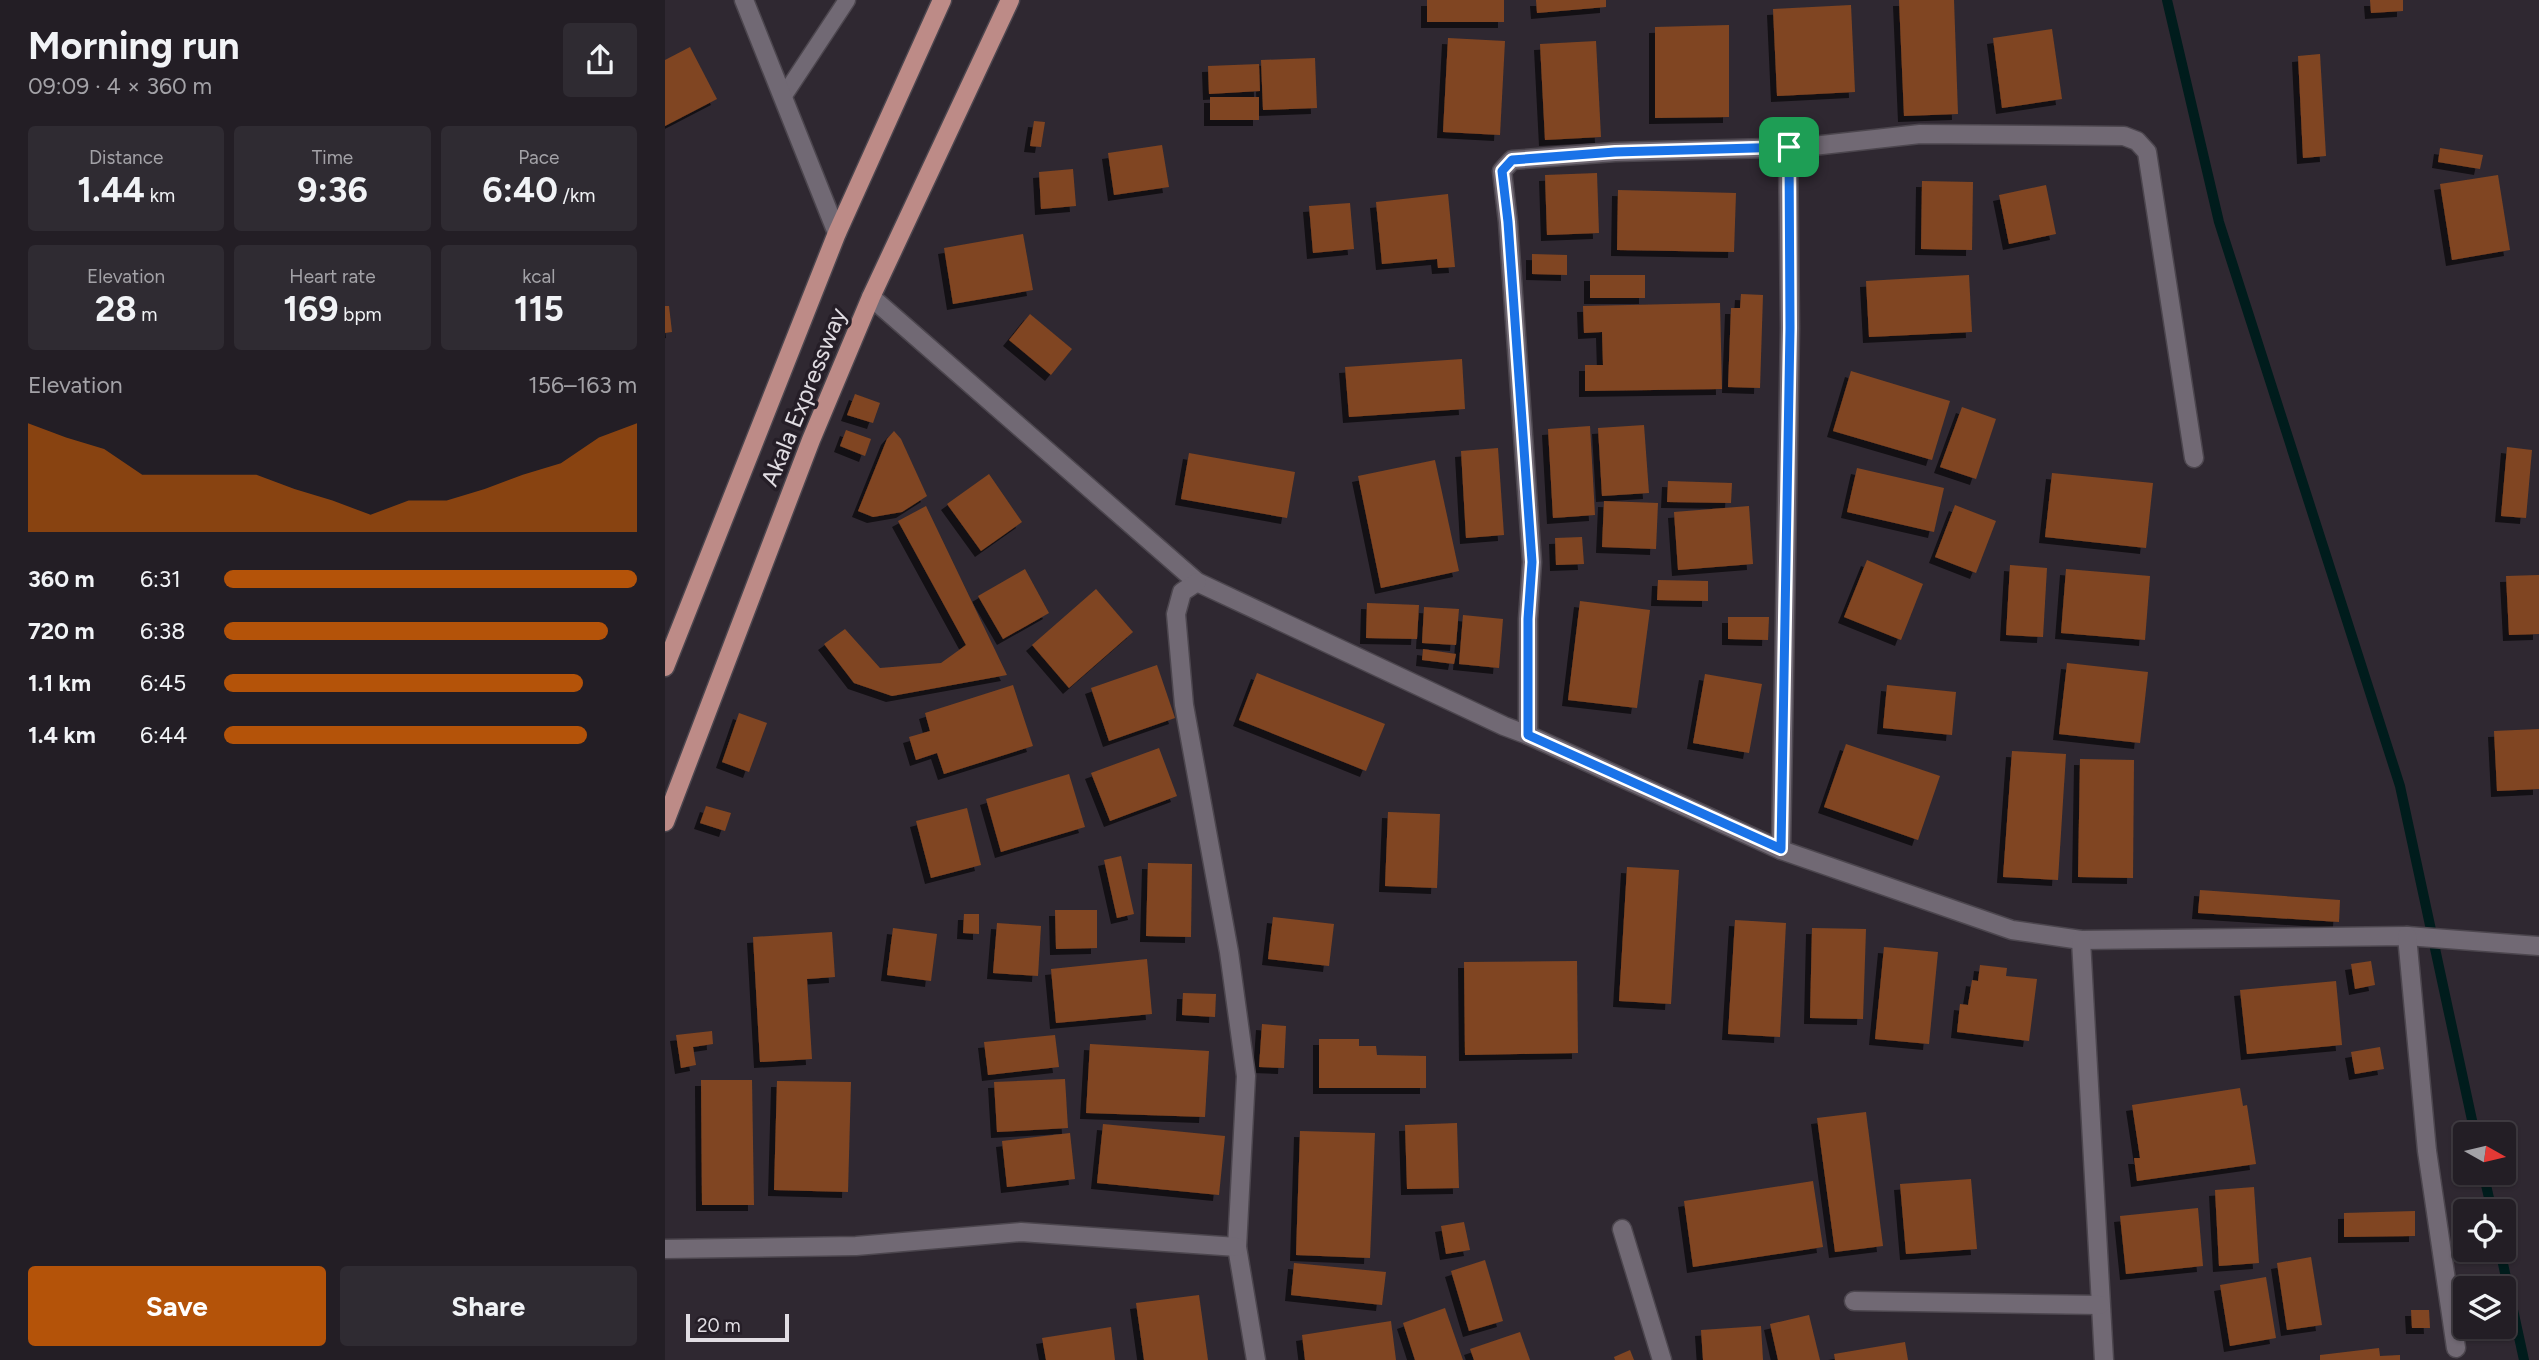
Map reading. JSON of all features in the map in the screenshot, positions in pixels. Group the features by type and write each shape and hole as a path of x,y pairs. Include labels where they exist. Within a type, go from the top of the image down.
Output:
{"main road":[{"name":"Akala Expressway","path":"665,667 837,233 942,0"},
{"name":"Akala Expressway","path":"665,822 811,440 871,297 1010,0"}],"street":[{"path":"744,0 837,233"},
{"path":"1528,735 1528,619 1532,562 1502,171 1512,160 1615,152 1789,147 1920,134 2124,136 2137,141 2147,152 2194,458"},
{"path":"1781,849 1790,328 1789,147"},
{"path":"871,297 1197,582 1504,726 1781,849 2012,930 2081,940 2407,936 2539,946"},
{"path":"1197,582 1182,592 1176,614 1184,705 1229,952 1246,1076 1237,1247 1257,1360"},
{"path":"2407,936 2427,1151 2456,1348"},
{"path":"2081,940 2104,1360"},
{"path":"1622,1230 1662,1360"},
{"path":"665,1249 856,1246 1021,1232 1237,1247"},
{"path":"1854,1301 2100,1305"}],"lane":[{"path":"783,97 847,0"}],"building":[{"path":"1427,0 1504,0 1504,22 1427,22"},
{"path":"1536,0 1606,0 1606,7 1537,13"},
{"path":"1899,0 1954,0 1958,114 1904,116"},
{"path":"2370,0 2403,0 2403,11 2371,13"},
{"path":"1851,5 1855,92 1777,96 1773,9"},
{"path":"1729,25 1729,117 1655,118 1655,27"},
{"path":"2052,29 2062,99 2002,108 1993,38"},
{"path":"1448,38 1505,41 1500,135 1443,132"},
{"path":"1596,41 1601,137 1545,140 1540,44"},
{"path":"690,47 717,99 665,126 665,60"},
{"path":"2320,54 2326,156 2303,158 2298,56"},
{"path":"1315,58 1317,108 1263,110 1261,60"},
{"path":"1259,64 1260,91 1209,94 1208,66"},
{"path":"1210,97 1259,97 1259,120 1210,120"},
{"path":"1034,121 1045,122 1041,147 1030,146"},
{"path":"1162,145 1169,187 1114,195 1108,153"},
{"path":"2440,148 2483,155 2480,169 2438,162"},
{"path":"1073,169 1076,206 1041,209 1039,172"},
{"path":"1597,173 1599,233 1547,235 1545,175"},
{"path":"2498,175 2510,250 2452,260 2440,184"},
{"path":"1922,181 1973,182 1972,250 1921,249"},
{"path":"2046,185 2056,234 2009,244 1999,195"},
{"path":"1618,190 1736,193 1734,252 1617,250"},
{"path":"1448,194 1455,267 1438,268 1437,259 1382,264 1376,202"},
{"path":"1350,203 1354,249 1313,253 1309,206"},
{"path":"1023,234 1033,290 953,304 944,248"},
{"path":"1532,254 1567,255 1567,275 1532,274"},
{"path":"1590,275 1645,275 1645,298 1590,298"},
{"path":"1969,275 1972,332 1869,337 1866,281"},
{"path":"1741,294 1763,295 1760,388 1728,387 1731,308 1740,308"},
{"path":"1720,303 1722,389 1585,391 1585,365 1603,365 1602,332 1584,333 1583,306"},
{"path":"665,306 669,306 672,332 665,333"},
{"path":"1030,314 1072,349 1051,375 1009,340"},
{"path":"1462,359 1465,409 1349,417 1345,367"},
{"path":"1851,371 1950,401 1932,460 1833,431"},
{"path":"855,394 880,403 873,423 847,415"},
{"path":"1962,407 1996,419 1976,479 1940,467"},
{"path":"1644,425 1649,493 1602,496 1598,428"},
{"path":"1590,426 1595,515 1553,518 1548,429"},
{"path":"846,430 871,439 865,456 840,446"},
{"path":"894,431 901,439 927,496 902,512 873,517 858,511 887,439"},
{"path":"2507,447 2532,450 2526,518 2501,516"},
{"path":"1498,448 1504,535 1466,538 1461,451"},
{"path":"1189,453 1295,472 1287,518 1181,499"},
{"path":"1435,460 1459,571 1381,588 1358,476"},
{"path":"1857,468 1944,488 1934,532 1847,512"},
{"path":"2052,473 2153,483 2146,548 2045,537"},
{"path":"989,474 1022,522 981,551 947,504"},
{"path":"1668,481 1732,483 1731,503 1667,502"},
{"path":"1604,501 1658,503 1656,549 1602,547"},
{"path":"1955,505 1996,521 1976,573 1935,557"},
{"path":"926,506 1007,675 892,696 854,683 824,644 845,629 880,668 941,663 966,645 898,521"},
{"path":"1749,506 1753,564 1678,570 1674,512"},
{"path":"1582,537 1584,564 1556,565 1555,538"},
{"path":"1867,560 1923,584 1901,640 1844,617"},
{"path":"2010,565 2047,568 2043,637 2006,635"},
{"path":"1025,569 1049,613 1003,639 978,596"},
{"path":"2066,569 2150,576 2145,640 2061,633"},
{"path":"2539,575 2539,634 2509,635 2506,576"},
{"path":"1658,580 1708,581 1708,601 1657,600"},
{"path":"1096,589 1133,632 1069,688 1032,645"},
{"path":"1580,601 1650,610 1637,708 1568,700"},
{"path":"1367,603 1419,605 1417,639 1366,638"},
{"path":"1424,607 1459,609 1456,645 1422,643"},
{"path":"1463,615 1503,619 1499,668 1459,664"},
{"path":"1728,617 1769,617 1768,640 1728,639"},
{"path":"1423,649 1456,654 1454,664 1422,660"},
{"path":"2067,663 2148,672 2140,743 2059,734"},
{"path":"1157,665 1175,718 1109,741 1091,688"},
{"path":"1257,673 1385,724 1366,771 1239,720"},
{"path":"1705,674 1762,684 1749,753 1693,743"},
{"path":"1013,685 1033,746 944,774 937,753 916,760 909,737 930,731 925,713"},
{"path":"1887,685 1956,692 1952,735 1883,728"},
{"path":"739,713 767,723 749,772 722,762"},
{"path":"2539,729 2539,789 2497,791 2494,731"},
{"path":"1846,744 1940,776 1918,840 1824,807"},
{"path":"1159,748 1177,796 1110,821 1091,773"},
{"path":"2012,751 2066,754 2058,880 2003,877"},
{"path":"2080,759 2134,760 2133,878 2078,877"},
{"path":"1069,774 1085,827 1001,852 986,799"},
{"path":"706,806 731,813 725,831 700,823"},
{"path":"967,808 981,865 931,878 916,821"},
{"path":"1388,812 1440,814 1437,888 1385,886"},
{"path":"1121,856 1134,914 1117,918 1104,860"},
{"path":"1148,863 1192,864 1191,937 1146,936"},
{"path":"1627,867 1679,870 1671,1004 1619,1001"},
{"path":"2200,890 2340,900 2339,922 2198,913"},
{"path":"1055,910 1097,910 1097,948 1056,949"},
{"path":"964,914 979,914 979,934 963,933"},
{"path":"1273,917 1334,924 1329,966 1268,959"},
{"path":"1735,920 1786,923 1780,1037 1728,1034"},
{"path":"997,923 1041,926 1038,976 993,973"},
{"path":"893,928 937,934 931,981 887,975"},
{"path":"1812,928 1866,929 1863,1019 1810,1018"},
{"path":"832,932 835,977 807,979 812,1059 760,1062 753,937"},
{"path":"1884,947 1938,952 1929,1044 1875,1039"},
{"path":"1147,959 1152,1014 1056,1023 1051,969"},
{"path":"1577,961 1578,1053 1465,1055 1464,962"},
{"path":"2371,961 2375,985 2355,989 2351,964"},
{"path":"1980,965 2007,968 2006,976 2037,979 2029,1041 1957,1032 1960,1004 1968,1005 1972,980 1978,981"},
{"path":"2336,981 2342,1045 2247,1054 2240,990"},
{"path":"1183,993 1216,994 1215,1017 1182,1015"},
{"path":"1262,1024 1286,1026 1284,1068 1259,1067"},
{"path":"712,1031 713,1044 693,1047 696,1065 681,1068 676,1035"},
{"path":"1055,1035 1059,1067 988,1075 984,1042"},
{"path":"1319,1039 1359,1039 1359,1046 1376,1046 1377,1055 1426,1056 1426,1088 1319,1088"},
{"path":"1090,1044 1209,1051 1205,1117 1086,1113"},
{"path":"2380,1047 2384,1069 2355,1074 2351,1052"},
{"path":"1065,1079 1068,1128 997,1132 994,1082"},
{"path":"701,1080 752,1080 754,1205 702,1205"},
{"path":"777,1081 851,1082 848,1192 774,1190"},
{"path":"2240,1088 2243,1106 2247,1105 2256,1164 2137,1181 2134,1158 2140,1158 2132,1105"},
{"path":"1866,1112 1883,1246 1835,1252 1817,1118"},
{"path":"1457,1123 1459,1188 1407,1189 1405,1125"},
{"path":"1103,1124 1225,1136 1219,1195 1097,1183"},
{"path":"1300,1131 1375,1133 1370,1258 1296,1255"},
{"path":"1070,1133 1075,1179 1007,1187 1002,1141"},
{"path":"1971,1179 1977,1249 1906,1254 1900,1184"},
{"path":"1813,1181 1823,1247 1693,1267 1684,1201"},
{"path":"2254,1187 2259,1263 2219,1266 2215,1190"},
{"path":"2198,1208 2203,1266 2126,1274 2120,1216"},
{"path":"2415,1211 2415,1236 2344,1237 2344,1213"},
{"path":"1464,1222 1470,1250 1446,1254 1441,1226"},
{"path":"2311,1257 2322,1325 2287,1330 2277,1263"},
{"path":"1485,1260 1503,1321 1469,1331 1451,1271"},
{"path":"1294,1263 1386,1272 1382,1305 1291,1295"},
{"path":"2266,1277 2276,1338 2230,1346 2220,1285"},
{"path":"1199,1295 1208,1360 1144,1360 1136,1303"},
{"path":"1445,1308 1463,1360 1415,1360 1403,1323"},
{"path":"2411,1310 2429,1310 2430,1328 2412,1328"},
{"path":"1809,1315 1820,1360 1778,1360 1770,1324"},
{"path":"1391,1321 1396,1360 1305,1360 1302,1335"},
{"path":"1761,1326 1763,1360 1703,1360 1701,1330"},
{"path":"1111,1327 1115,1360 1046,1360 1042,1338"},
{"path":"1520,1332 1530,1360 1474,1360 1470,1349"},
{"path":"1905,1342 1908,1360 1835,1360 1834,1354"},
{"path":"2379,1348 2380,1356 2400,1355 2400,1360 2320,1360 2320,1355"},
{"path":"1630,1350 1634,1360 1615,1360 1614,1357"}],"waterway":[{"path":"2167,0 2219,222 2400,786 2472,1122"},
{"path":"2486,1185 2489,1199"},
{"path":"2503,1262 2524,1360"}],"route":[{"path":"1789,147 1790,328 1781,849 1528,735 1528,619 1532,562 1502,171 1512,160 1615,152 1789,147"}]}
